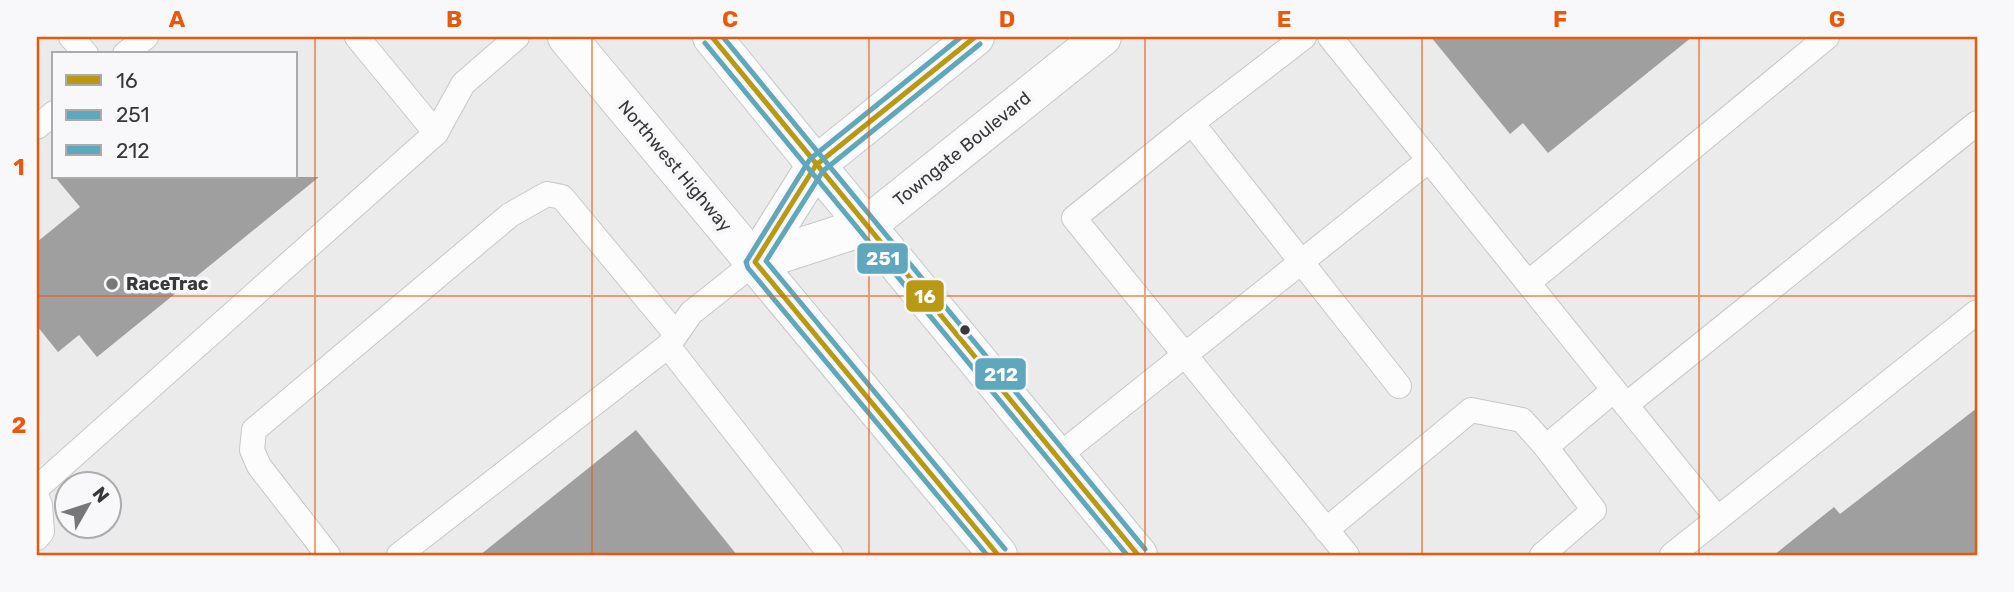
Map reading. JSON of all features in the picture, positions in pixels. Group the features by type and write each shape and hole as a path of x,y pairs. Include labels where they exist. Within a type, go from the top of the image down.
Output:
{"main road":[{"name":"Northwest Highway","path":"567,37 998,555"},
{"path":"712,37 1138,555"},
{"path":"755,262 816,165 975,37"},
{"name":"Towngate Boulevard","path":"755,262 866,226 1102,37"}],"lane":[{"path":"71,37 84,52"},
{"path":"127,52 146,37"},
{"path":"357,37 436,133"},
{"path":"37,488 436,133 463,85 517,37"},
{"path":"1304,37 1074,218 1347,555"},
{"path":"1330,37 1717,518"},
{"path":"1528,283 1827,37"},
{"path":"37,127 52,115"},
{"path":"1192,123 1399,386"},
{"path":"1546,447 1620,398 1977,123"},
{"path":"1057,457 1429,160"},
{"path":"328,555 259,466 252,450 254,430 510,215 547,194 562,197 831,555"},
{"path":"399,555 672,340 691,313 755,262"},
{"path":"1672,555 1977,312"},
{"path":"1326,530 1471,410 1522,420 1594,510 1542,555"},
{"path":"37,497 42,532 37,538"}],"building":[{"path":"1431,37 1692,37 1548,153 1523,123 1510,134"},
{"name":"RaceTrac","path":"319,177 97,357 79,335 58,352 37,326 37,242 80,207 56,178"},
{"path":"1977,408 1977,555 1774,555 1834,507 1840,514"},
{"path":"636,430 737,555 480,555"}],"transit line":[{"name":"16","path":"712,37 1138,555"},
{"name":"212","path":"723,37 1145,549"},
{"name":"251","path":"961,37 810,159 746,262 748,268 987,555"},
{"name":"16","path":"975,37 816,165 755,262 998,555"},
{"name":"251","path":"705,43 1127,555"},
{"name":"212","path":"980,44 823,171 766,261 1005,549"}],"place":[{"name":"RaceTrac","path":"112,284"}]}
